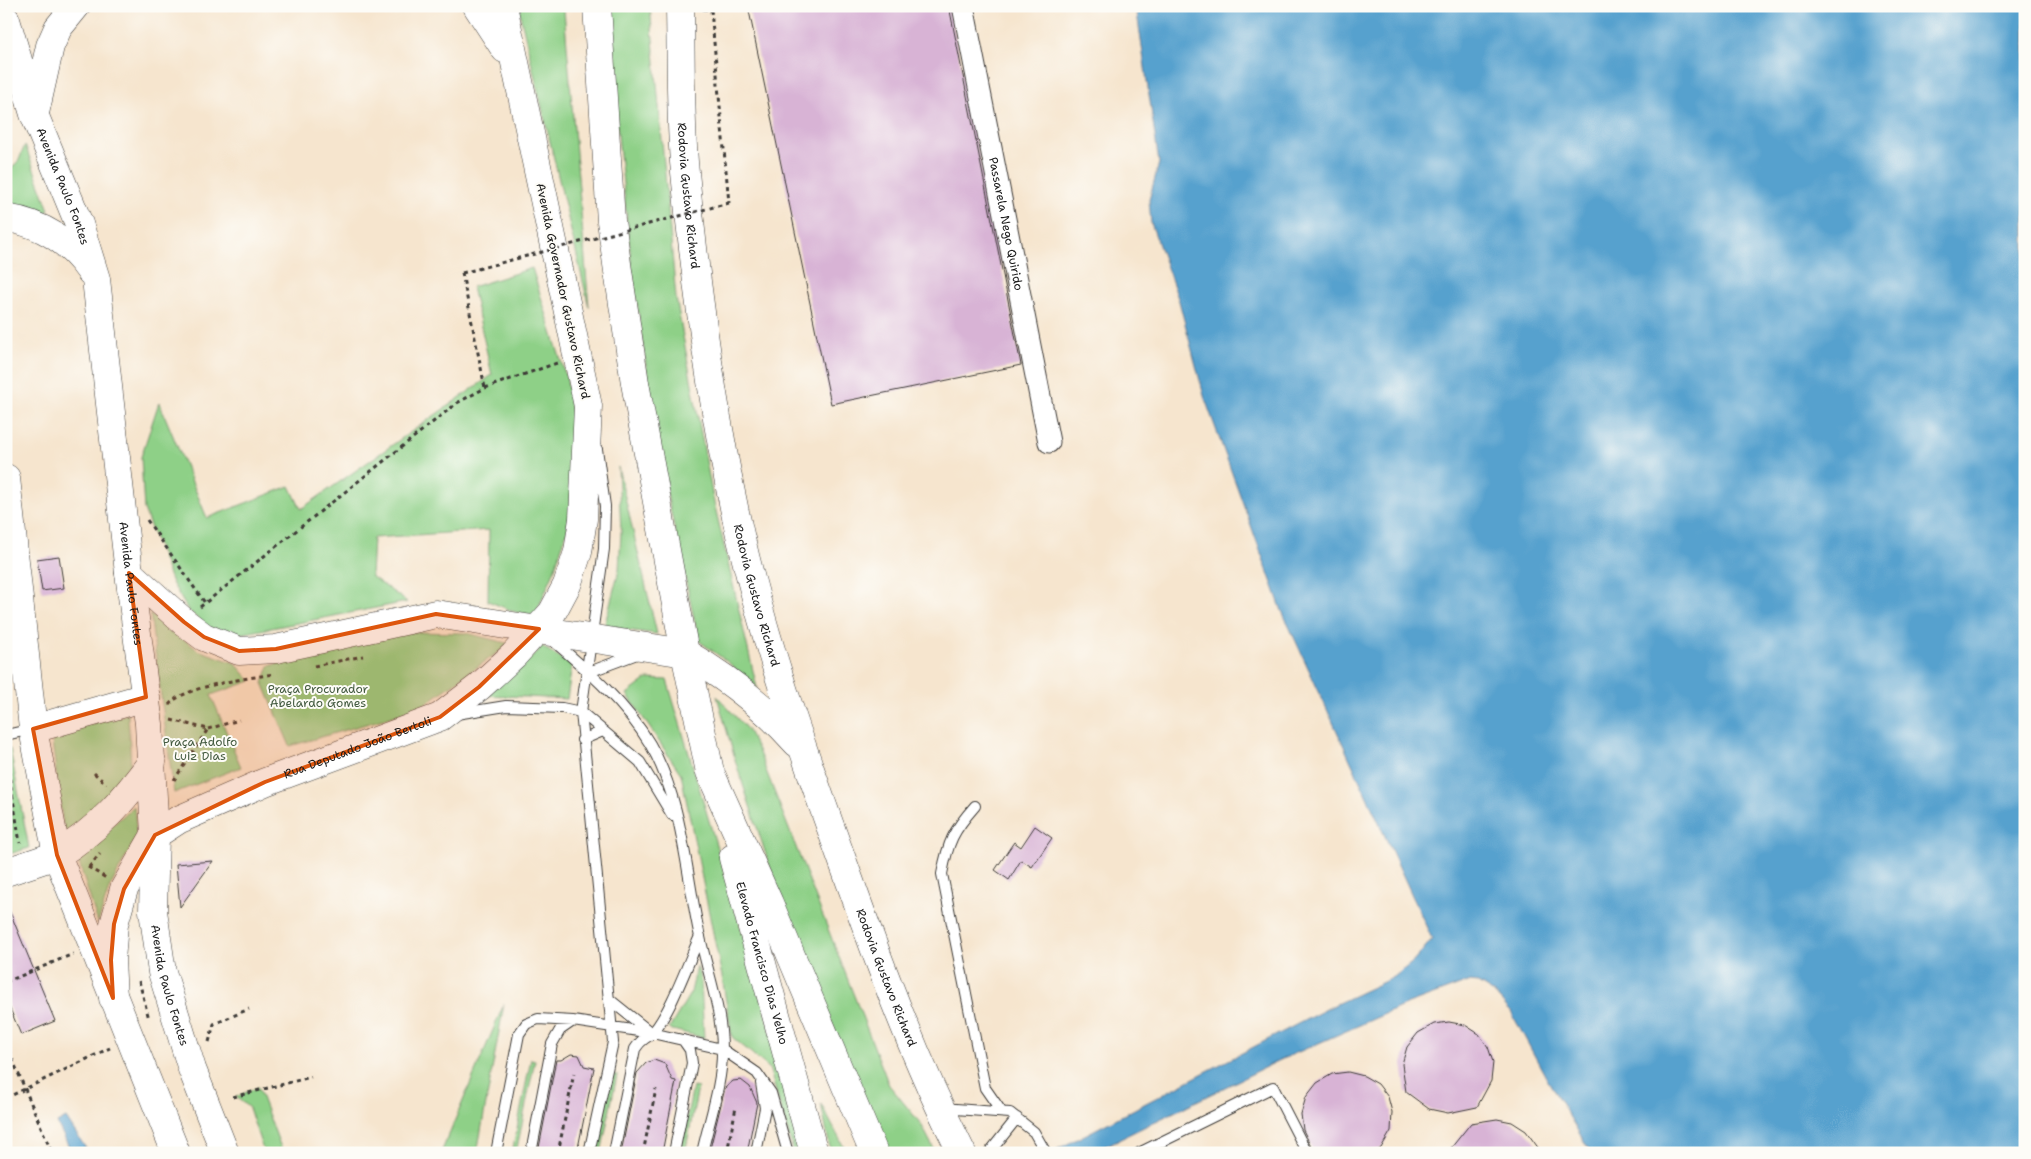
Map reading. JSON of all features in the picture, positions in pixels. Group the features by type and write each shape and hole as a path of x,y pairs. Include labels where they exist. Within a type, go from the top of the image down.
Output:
{"main road":[{"path":"34,114 50,46 58,28 76,6"},
{"path":"477,6 504,46 517,76"},
{"name":"Avenida Governador Gustavo Richard","path":"502,6 588,406 585,503 578,552 567,585 552,613 540,629"},
{"path":"578,6 598,42"},
{"path":"590,6 598,42"},
{"path":"597,6 611,221 618,271 635,383 685,653 710,772 874,1153"},
{"name":"Rodovia Gustavo Richard","path":"690,7 684,160 702,314 737,517 774,659 803,750 879,964 939,1107 962,1153"},
{"name":"Avenida Paulo Fontes","path":"6,20 34,114 79,224 96,279 129,573 156,703 152,762 154,835 153,911 162,972 192,1069 224,1153"},
{"path":"6,218 42,228 63,242 81,258 96,279"},
{"path":"6,478 33,729 57,855 176,1153"},
{"path":"129,573 184,622 204,637 239,652 282,648 436,614 593,637 685,653 718,672 749,695 777,721 803,750"},
{"name":"Rua Deputado João Bertoli","path":"154,835 178,820 265,782 440,716 479,687 540,629"},
{"path":"33,729 156,703"},
{"path":"6,872 57,855 80,840 124,800 152,762"},
{"name":"Elevado Francisco Dias Velho","path":"710,772 814,1153"},
{"path":"113,998 110,960 114,924 124,889 154,835"}],"street":[{"name":"Passarela Nego Quirido","path":"963,6 1049,442"}],"lane":[{"path":"588,406 602,473 605,506 604,549 589,672 581,712 582,740 613,1042 589,1153"},
{"path":"540,629 589,672 630,717 650,744 662,768 680,829 700,936 719,1019 722,1049 720,1068 702,1153"},
{"path":"589,672 655,647"},
{"path":"440,716 506,706 562,708 581,712 640,762 680,829"},
{"path":"6,735 33,729"},
{"path":"582,740 603,731"},
{"path":"975,806 959,824 947,846 942,874 985,1088 1001,1112"},
{"path":"614,1153 635,1049 642,1038 652,1034 670,1004 700,936"},
{"path":"610,1000 652,1034"},
{"path":"496,1153 519,1034 526,1024 538,1019 573,1020 722,1049 738,1058 757,1073 771,1094 788,1153"},
{"path":"531,1153 552,1044 560,1030 573,1020"},
{"path":"594,1024 613,1042"},
{"path":"674,1153 692,1062 690,1050 683,1040"},
{"path":"720,1068 738,1058"},
{"path":"756,1153 765,1108 764,1092 757,1073"},
{"path":"1139,1153 1273,1087 1307,1153"},
{"path":"939,1107 1010,1113 1034,1132 1046,1153"},
{"path":"989,1153 1017,1118"}],"path":[{"path":"485,388 462,273 729,203 711,10 690,7"},
{"path":"194,612 458,403 485,388 578,356"},
{"path":"142,513 205,603"},
{"path":"306,668 363,656"},
{"path":"156,703 170,703 179,696 224,683 278,673"},
{"path":"165,719 208,729 239,720"},
{"path":"172,783 208,729"},
{"path":"6,755 21,846"},
{"path":"6,813 15,811"},
{"path":"84,872 89,867 109,880"},
{"path":"6,982 77,952"},
{"path":"208,1044 214,1024 249,1009"},
{"path":"6,1044 52,1153"},
{"path":"6,1098 115,1045"},
{"path":"558,1153 574,1074"},
{"path":"233,1097 311,1077"},
{"path":"643,1153 656,1089"},
{"path":"727,1153 736,1107"}],"highlighted area":[{"path":"129,573 184,622 204,637 239,651 276,649 436,614 539,629 479,687 440,717 265,782 155,835 124,889 114,924 111,960 113,998 57,855 33,729 146,697"}],"green space":[{"path":"518,6 561,6 564,10 589,307"},
{"path":"610,6 650,6 676,298 713,498 757,688 729,663 699,641 660,462 632,270 612,77"},
{"path":"25,145 49,210 41,216 6,202 6,175 19,160"},
{"path":"532,268 567,380 576,452 568,528 553,574 535,615 515,612 488,601 489,530 373,538 371,576 407,602 240,634 208,628 188,610 172,583 144,510 141,457 159,402 207,518 290,486 301,509 492,375 472,287"},
{"path":"618,467 657,634 604,627 619,570 621,532"},
{"name":"Praça Adolfo Luiz Dias","path":"150,614 198,650 235,663 251,681 211,695 241,767 174,793"},
{"name":"Praça Procurador Abelardo Gomes","path":"410,632 466,633 510,644 418,709 290,746 263,683 269,666"},
{"path":"541,646 572,665 567,699 486,695 537,653"},
{"path":"647,679 667,680 767,1015 800,1153 794,1153 769,1068 732,1037 722,977 681,774 627,694"},
{"path":"717,696 747,729 758,750 889,1085 921,1124 936,1153 886,1153 782,904 736,763"},
{"path":"128,714 131,765 115,790 92,815 64,833 51,734"},
{"path":"6,749 10,749 29,848 6,855"},
{"path":"134,806 137,836 109,889 98,923 77,857"},
{"path":"697,966 701,982 704,1038 669,1029 691,992"},
{"path":"504,1004 477,1153 441,1153 501,1011"},
{"path":"531,1059 535,1060 516,1153 512,1153"},
{"path":"611,1074 617,1075 601,1153 594,1153"},
{"path":"258,1087 283,1153 264,1153 249,1108 236,1097"},
{"path":"693,1087 698,1088 685,1153 679,1153"},
{"path":"821,1104 847,1153 831,1153"}],"water":[{"path":"1136,6 2025,6 2025,1153 1591,1153 1547,1079 1511,1012 1494,993 1478,983 1468,982 1403,1006 1278,1061 1091,1153 1050,1153 1336,1004 1394,977 1414,961 1432,939 1282,611 1204,396 1179,301 1151,223 1149,200 1159,163"},
{"path":"66,1118 89,1153 72,1153 57,1123"}],"building":[{"path":"748,6 949,6 1021,365 831,404"},
{"path":"59,556 64,588 42,591 37,559"},
{"path":"1035,826 1052,838 1032,867 1021,860 1009,880 995,870 1014,842 1021,847"},
{"path":"213,861 180,907 176,864"},
{"path":"7,905 55,1021 21,1035 6,999"},
{"path":"1449,1022 1465,1025 1479,1034 1488,1047 1493,1062 1491,1081 1477,1107 1448,1113 1429,1109 1406,1092 1402,1064 1407,1047 1418,1033 1434,1024"},
{"path":"571,1054 579,1055 584,1066 594,1068 577,1153 538,1153 556,1060 561,1060"},
{"path":"654,1060 665,1064 672,1080 676,1081 662,1153 621,1153 637,1073 646,1063"},
{"path":"1348,1072 1364,1076 1378,1084 1388,1097 1392,1112 1391,1131 1381,1148 1375,1153 1319,1153 1312,1148 1303,1130 1301,1114 1306,1097 1317,1083 1332,1074"},
{"path":"741,1080 750,1087 757,1103 747,1153 709,1153 725,1088 733,1081"},
{"path":"1497,1119 1512,1122 1526,1131 1542,1153 1447,1153 1471,1123"}]}
